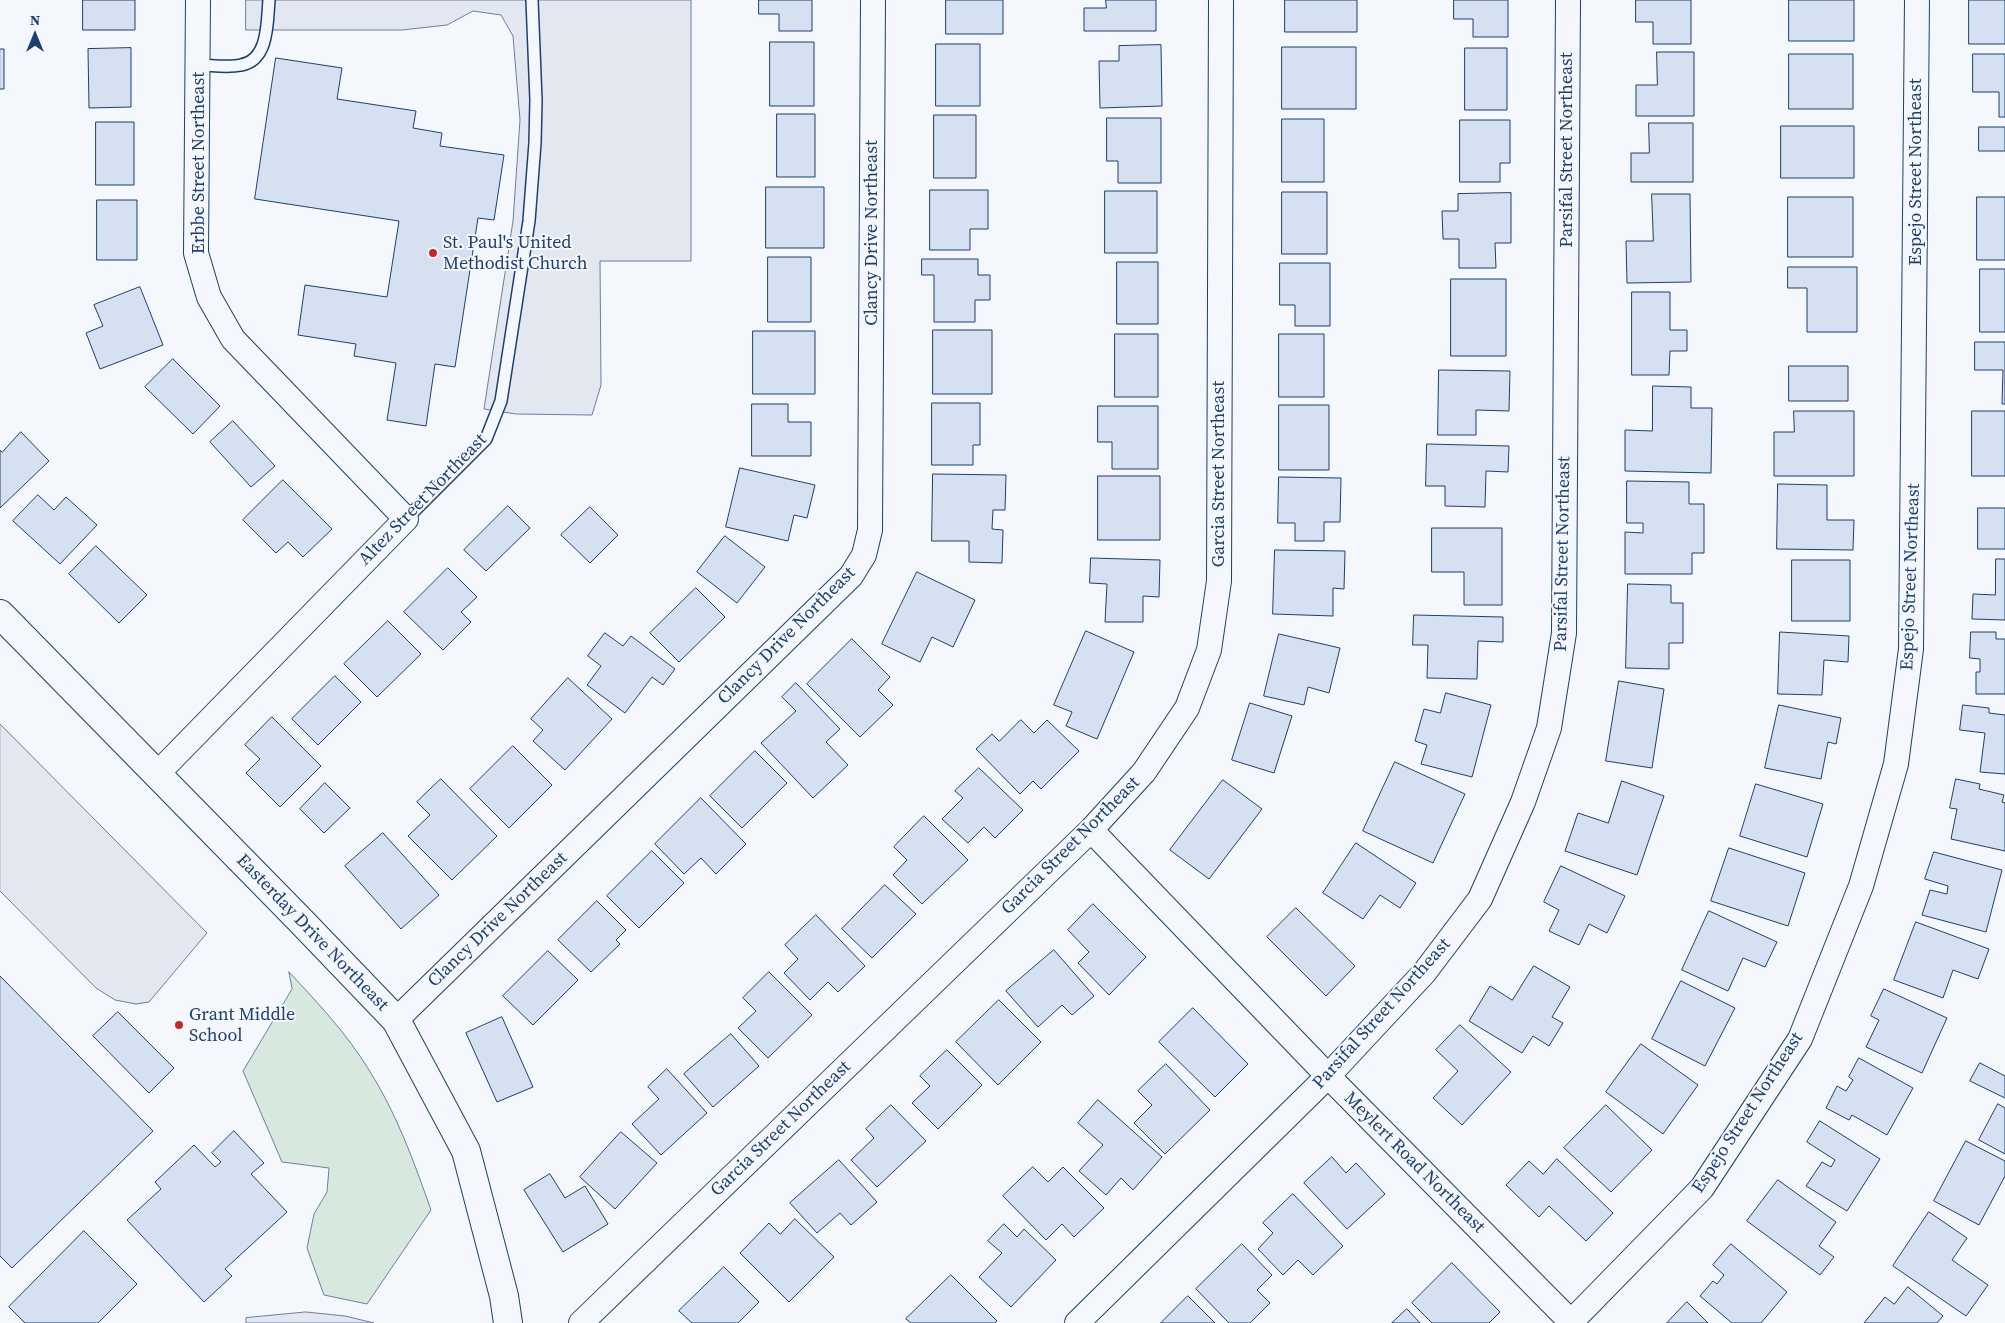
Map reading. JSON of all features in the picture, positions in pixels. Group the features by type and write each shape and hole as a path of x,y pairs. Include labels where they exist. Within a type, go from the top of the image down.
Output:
{"street":[{"name":"Erbbe Street Northeast","path":"198,0 196,253 209,297 233,339 406,519"},
{"name":"Clancy Drive Northeast","path":"396,1020 851,576 864,555 870,530 873,0"},
{"name":"Garcia Street Northeast","path":"581,1323 1091,830 1144,772 1187,708 1209,650 1219,581 1221,0"},
{"name":"Parsifal Street Northeast","path":"1077,1323 1328,1076 1424,973 1480,899 1523,802 1549,728 1564,633 1568,0"},
{"name":"Espejo Street Northeast","path":"1571,1323 1702,1188 1800,1039 1861,886 1896,764 1911,649 1917,0"},
{"name":"Altez Street Northeast","path":"157,774 406,519"},
{"name":"Easterday Drive Northeast","path":"0,614 294,913 396,1020 466,1151 504,1296 508,1323"},
{"name":"Meylert Road Northeast","path":"1091,830 1328,1076 1571,1323"}],"lane":[{"path":"198,64 241,65 254,58 266,38 269,0"},
{"name":"Altez Street Northeast","path":"406,519 486,438 501,402 529,221 534,162 536,100 532,0"}],"shaded area":[{"path":"246,0 691,0 691,261 600,261 601,385 592,415 516,414 484,409 513,221 520,120 513,36 501,15 473,11 447,25 402,30 246,30"},
{"path":"0,724 207,933 149,1002 136,1004 115,1000 96,988 0,891"},
{"path":"289,972 342,1031 379,1087 404,1138 431,1210 367,1304 324,1295 307,1248 314,1214 327,1192 329,1168 282,1162 243,1071 292,989"},
{"path":"306,1312 345,1316 374,1323 246,1323 246,1318"}],"building":[{"path":"83,0 135,0 135,30 83,30"},
{"path":"759,0 812,0 812,31 779,31 779,14 759,14"},
{"path":"946,0 1003,0 1003,34 946,34"},
{"path":"1106,0 1156,0 1156,31 1084,31 1084,8 1106,8"},
{"path":"1285,0 1357,0 1357,32 1285,32"},
{"path":"1454,0 1508,0 1508,37 1473,37 1473,19 1454,19"},
{"path":"1636,0 1691,0 1691,44 1653,44 1653,22 1636,22"},
{"path":"1789,0 1854,0 1854,41 1789,41"},
{"path":"1969,0 2005,0 2005,44 1969,44"},
{"path":"770,42 814,42 814,106 770,106"},
{"path":"936,44 980,44 980,106 936,106"},
{"path":"1161,45 1162,106 1100,108 1099,61 1119,61 1119,46"},
{"path":"1282,47 1356,47 1356,109 1282,109"},
{"path":"131,48 131,107 89,108 88,49"},
{"path":"1465,48 1507,48 1507,110 1465,110"},
{"path":"0,49 4,49 4,89 0,89"},
{"path":"1657,52 1694,52 1694,116 1636,116 1636,85 1657,85"},
{"path":"1789,54 1853,54 1853,109 1789,109"},
{"path":"1973,54 2005,54 2005,117 1999,117 1999,92 1973,92"},
{"name":"St. Paul's United Methodist Church","path":"276,58 342,68 337,99 416,111 413,128 442,133 440,146 504,155 494,220 478,218 455,367 435,364 426,426 387,420 396,363 354,356 356,344 298,335 305,285 387,297 399,221 255,199"},
{"path":"777,114 815,114 815,177 777,177"},
{"path":"934,115 976,115 976,178 934,178"},
{"path":"1107,118 1161,118 1161,183 1118,183 1118,161 1107,161"},
{"path":"1282,119 1324,119 1324,182 1282,182"},
{"path":"1460,120 1510,120 1510,163 1500,163 1500,182 1460,182"},
{"path":"96,122 134,122 134,185 96,185"},
{"path":"1649,123 1693,123 1693,182 1631,182 1631,153 1649,153"},
{"path":"1781,126 1854,126 1854,178 1781,178"},
{"path":"1979,127 2005,127 2005,151 1979,151"},
{"path":"766,187 824,187 824,248 766,248"},
{"path":"930,190 988,190 988,229 970,229 970,250 930,250"},
{"path":"1105,191 1157,191 1157,253 1105,253"},
{"path":"1282,192 1327,192 1327,254 1282,254"},
{"path":"1511,193 1511,243 1495,243 1496,268 1459,268 1459,239 1443,239 1442,211 1458,211 1458,194"},
{"path":"1652,194 1690,194 1691,282 1627,283 1626,241 1653,241"},
{"path":"1788,197 1853,197 1853,257 1788,257"},
{"path":"1977,197 2005,197 2005,260 1977,260"},
{"path":"97,200 137,200 137,260 97,260"},
{"path":"768,257 811,257 811,322 768,322"},
{"path":"922,259 978,259 978,275 990,275 990,300 975,300 975,322 934,322 934,275 922,275"},
{"path":"1117,262 1158,262 1158,324 1117,324"},
{"path":"1280,263 1330,263 1330,326 1295,326 1295,305 1280,305"},
{"path":"1788,267 1857,267 1857,332 1807,332 1807,288 1788,288"},
{"path":"1980,269 2005,269 2005,332 1980,332"},
{"path":"1451,279 1506,279 1506,356 1451,356"},
{"path":"140,287 163,345 100,369 86,333 103,326 94,305"},
{"path":"1632,292 1670,292 1670,330 1687,330 1687,351 1670,351 1669,375 1632,375"},
{"path":"933,330 992,330 992,394 933,394"},
{"path":"753,331 815,331 815,394 753,394"},
{"path":"1115,334 1158,334 1158,397 1115,397"},
{"path":"1279,334 1324,334 1324,397 1279,397"},
{"path":"1975,342 2005,342 2005,404 2002,404 2003,370 1975,370"},
{"path":"173,359 220,406 193,434 145,387"},
{"path":"1789,366 1848,366 1848,401 1789,401"},
{"path":"1439,370 1510,371 1509,411 1476,410 1476,435 1438,435"},
{"path":"1653,386 1691,387 1691,408 1712,408 1711,473 1625,471 1625,430 1652,431"},
{"path":"932,403 980,403 980,445 973,445 973,465 932,465"},
{"path":"752,404 788,404 788,422 811,422 811,456 752,456"},
{"path":"1279,405 1329,405 1329,470 1279,470"},
{"path":"1098,406 1158,406 1158,469 1112,469 1112,442 1098,442"},
{"path":"1794,411 1854,411 1854,476 1774,476 1774,432 1794,432"},
{"path":"1972,411 2005,411 2005,476 1972,476"},
{"path":"233,421 275,466 251,487 210,442"},
{"path":"21,432 49,461 0,508 0,450 2,452"},
{"path":"1427,444 1509,446 1508,472 1486,471 1485,507 1445,506 1445,486 1426,486"},
{"path":"740,468 815,485 807,518 794,515 788,541 726,527"},
{"path":"933,474 1006,475 1005,510 993,510 992,529 1003,530 1002,563 969,562 969,541 932,541"},
{"path":"1098,476 1160,476 1160,540 1098,540"},
{"path":"1279,477 1341,478 1340,522 1324,522 1324,541 1295,541 1295,523 1278,523"},
{"path":"283,480 332,529 303,557 288,542 276,553 243,520"},
{"path":"1627,481 1689,482 1689,504 1704,504 1704,553 1692,553 1692,574 1625,574 1625,532 1643,533 1643,523 1627,523"},
{"path":"1778,484 1827,485 1827,520 1854,520 1853,550 1777,549"},
{"path":"38,495 54,510 66,497 97,525 60,564 13,521"},
{"path":"508,506 530,528 486,571 464,550"},
{"path":"590,507 618,535 590,563 561,535"},
{"path":"1978,508 2005,508 2005,549 1978,549"},
{"path":"1432,528 1502,528 1502,605 1464,605 1464,572 1432,572"},
{"path":"725,536 765,567 737,603 697,572"},
{"path":"96,546 147,595 119,623 69,574"},
{"path":"1275,550 1345,551 1344,589 1333,588 1333,616 1273,614"},
{"path":"1091,558 1160,560 1159,597 1143,596 1143,622 1105,622 1107,584 1090,583"},
{"path":"1996,559 2005,559 2005,620 1972,619 1973,594 1995,595"},
{"path":"1792,560 1850,560 1850,621 1792,621"},
{"path":"448,568 477,597 461,612 471,622 443,650 404,612"},
{"path":"917,572 975,600 953,647 932,637 920,662 882,644"},
{"path":"1628,584 1671,585 1671,603 1683,603 1683,643 1669,643 1669,669 1626,668"},
{"path":"696,588 725,617 679,662 650,633"},
{"path":"1414,615 1503,617 1503,642 1478,641 1477,679 1427,678 1428,645 1413,645"},
{"path":"388,621 421,654 377,697 344,664"},
{"path":"1086,631 1134,652 1097,739 1066,726 1072,712 1054,705"},
{"path":"1780,632 1849,636 1848,662 1824,660 1822,695 1778,694"},
{"path":"1971,632 1996,632 1996,639 2005,639 2005,694 1976,694 1976,672 1980,672 1980,659 1970,658"},
{"path":"605,633 623,646 631,636 675,669 663,685 652,677 625,713 587,685 601,666 588,656"},
{"path":"1279,634 1340,648 1329,693 1308,687 1304,705 1264,696"},
{"path":"852,639 890,677 878,690 893,705 860,737 807,684"},
{"path":"335,676 361,702 318,745 292,719"},
{"path":"568,678 612,719 565,770 533,741 543,730 531,719"},
{"path":"1619,681 1664,689 1652,768 1606,761"},
{"path":"796,683 840,729 826,742 848,765 813,798 761,743 796,711 782,697"},
{"path":"1446,693 1491,705 1472,777 1421,764 1427,745 1415,741 1424,709 1440,713"},
{"path":"1250,703 1292,716 1274,773 1232,760"},
{"path":"1779,705 1841,718 1836,744 1828,742 1821,779 1765,768"},
{"path":"1963,705 1989,708 1989,713 2005,715 2005,774 1980,772 1985,733 1960,730"},
{"path":"272,717 321,766 280,807 246,773 260,759 245,745"},
{"path":"1021,720 1034,733 1047,720 1079,751 1041,789 1033,781 1020,794 976,749 992,734 999,741"},
{"path":"513,746 552,785 509,828 470,789"},
{"path":"755,751 787,783 742,828 710,796"},
{"path":"1395,762 1465,794 1433,863 1363,831"},
{"path":"979,768 1023,810 995,838 984,827 968,843 942,819 963,798 955,791"},
{"path":"441,779 497,836 452,880 408,836 430,815 417,802"},
{"path":"1956,779 1980,784 1979,789 2004,795 2002,802 2005,803 2005,851 1951,839 1957,809 1950,808"},
{"path":"1223,780 1262,809 1209,879 1170,850"},
{"path":"1622,781 1664,796 1637,875 1565,851 1578,813 1608,823"},
{"path":"325,783 350,808 324,833 300,809"},
{"path":"1756,784 1823,804 1807,857 1740,836"},
{"path":"701,798 746,844 716,874 701,858 684,874 655,844"},
{"path":"924,816 968,860 922,904 893,875 907,860 894,847"},
{"path":"383,833 439,895 401,929 345,866"},
{"path":"1356,843 1416,883 1400,908 1380,895 1363,919 1323,893"},
{"path":"1729,848 1805,873 1788,926 1711,901"},
{"path":"652,851 684,883 639,928 607,896"},
{"path":"1934,852 2002,870 1986,932 1922,915 1930,890 1947,894 1948,886 1925,879"},
{"path":"1561,866 1625,896 1607,933 1589,924 1579,945 1549,931 1559,910 1544,902"},
{"path":"885,885 916,914 872,958 842,929"},
{"path":"597,901 626,930 616,940 620,944 591,972 558,940"},
{"path":"1093,904 1146,957 1109,995 1078,963 1089,952 1068,930"},
{"path":"1296,908 1355,966 1326,996 1267,937"},
{"path":"1709,911 1777,942 1765,967 1743,958 1728,991 1682,970"},
{"path":"816,915 865,966 838,992 828,982 810,1000 784,973 798,959 785,945"},
{"path":"1916,922 1989,949 1978,979 1953,970 1943,998 1894,980"},
{"path":"1054,950 1094,996 1072,1015 1062,1005 1038,1027 1006,991"},
{"path":"548,951 578,980 533,1025 503,996"},
{"path":"1534,966 1570,987 1552,1017 1563,1023 1549,1046 1533,1036 1522,1053 1469,1021 1490,986 1512,1000"},
{"path":"769,972 812,1015 768,1058 738,1028 756,1011 743,998"},
{"path":"0,976 153,1131 12,1268 0,1256"},
{"path":"1681,981 1735,1008 1705,1066 1652,1039"},
{"path":"1884,989 1947,1018 1922,1073 1866,1047 1879,1020 1871,1016"},
{"path":"999,1000 1041,1042 998,1085 956,1042"},
{"path":"1193,1008 1248,1064 1215,1097 1159,1042"},
{"path":"118,1012 174,1068 149,1093 93,1036"},
{"path":"502,1017 533,1087 497,1102 466,1033"},
{"path":"1460,1025 1511,1072 1462,1125 1433,1098 1458,1071 1436,1050"},
{"path":"731,1034 759,1066 713,1107 684,1074"},
{"path":"1641,1044 1698,1085 1663,1134 1606,1092"},
{"path":"947,1050 982,1085 938,1129 912,1103 930,1086 920,1076"},
{"path":"1859,1058 1913,1088 1887,1135 1852,1115 1849,1120 1826,1108 1837,1086 1846,1091 1853,1080 1849,1077"},
{"path":"1980,1063 2005,1076 2005,1098 1970,1081"},
{"path":"1166,1064 1210,1110 1165,1154 1134,1123 1152,1105 1138,1091"},
{"path":"667,1069 707,1113 661,1155 632,1124 659,1099 648,1087"},
{"path":"1098,1100 1162,1157 1133,1190 1121,1178 1106,1195 1079,1171 1103,1145 1078,1123"},
{"path":"1998,1104 2005,1108 2005,1154 1979,1140"},
{"path":"891,1105 926,1141 877,1187 851,1160 874,1138 866,1129"},
{"path":"1606,1105 1652,1150 1611,1192 1564,1148"},
{"path":"1820,1121 1880,1159 1847,1211 1806,1186 1822,1162 1831,1167 1835,1160 1807,1142"},
{"path":"234,1131 264,1163 251,1174 287,1212 225,1269 232,1276 204,1302 127,1220 161,1189 155,1182 194,1145 215,1167 221,1162 212,1153"},
{"path":"621,1132 657,1163 615,1209 580,1177"},
{"path":"1966,1141 2005,1161 2005,1176 1979,1225 1934,1201"},
{"path":"1332,1157 1346,1173 1356,1163 1385,1194 1347,1229 1304,1183"},
{"path":"1557,1159 1613,1213 1586,1241 1549,1206 1539,1217 1506,1185 1529,1161 1543,1174"},
{"path":"839,1160 877,1202 851,1225 840,1213 817,1233 790,1203"},
{"path":"1033,1167 1048,1182 1063,1167 1104,1208 1074,1237 1062,1224 1046,1240 1003,1196"},
{"path":"550,1174 565,1198 585,1186 608,1224 563,1252 524,1190"},
{"path":"1778,1180 1836,1222 1819,1246 1834,1257 1820,1275 1747,1221"},
{"path":"1293,1194 1343,1246 1313,1275 1298,1260 1283,1275 1258,1249 1273,1233 1263,1223"},
{"path":"1929,1212 1967,1238 1952,1260 1988,1285 1966,1316 1893,1266"},
{"path":"795,1219 834,1257 789,1302 740,1253 769,1223 780,1234"},
{"path":"1004,1224 1017,1237 1024,1229 1056,1260 1011,1307 979,1277 1002,1253 988,1241"},
{"path":"84,1231 137,1284 98,1323 25,1323 9,1307"},
{"path":"1242,1244 1272,1275 1257,1290 1270,1303 1250,1323 1229,1323 1196,1289"},
{"path":"1731,1244 1787,1292 1761,1323 1732,1323 1700,1296 1713,1281 1717,1284 1724,1275 1713,1265"},
{"path":"1452,1263 1500,1312 1489,1323 1432,1323 1412,1303"},
{"path":"724,1267 759,1302 738,1323 692,1323 679,1311"},
{"path":"951,1275 997,1321 995,1323 911,1323 906,1319"},
{"path":"1908,1287 1943,1316 1937,1323 1864,1323 1885,1297 1894,1304"},
{"path":"1188,1296 1215,1323 1161,1323"},
{"path":"1687,1302 1708,1323 1667,1323"},
{"path":"1407,1309 1420,1323 1392,1323"}],"place":[{"name":"St. Paul's United Methodist Church","path":"433,253"},
{"name":"Grant Middle School","path":"179,1025"}]}
